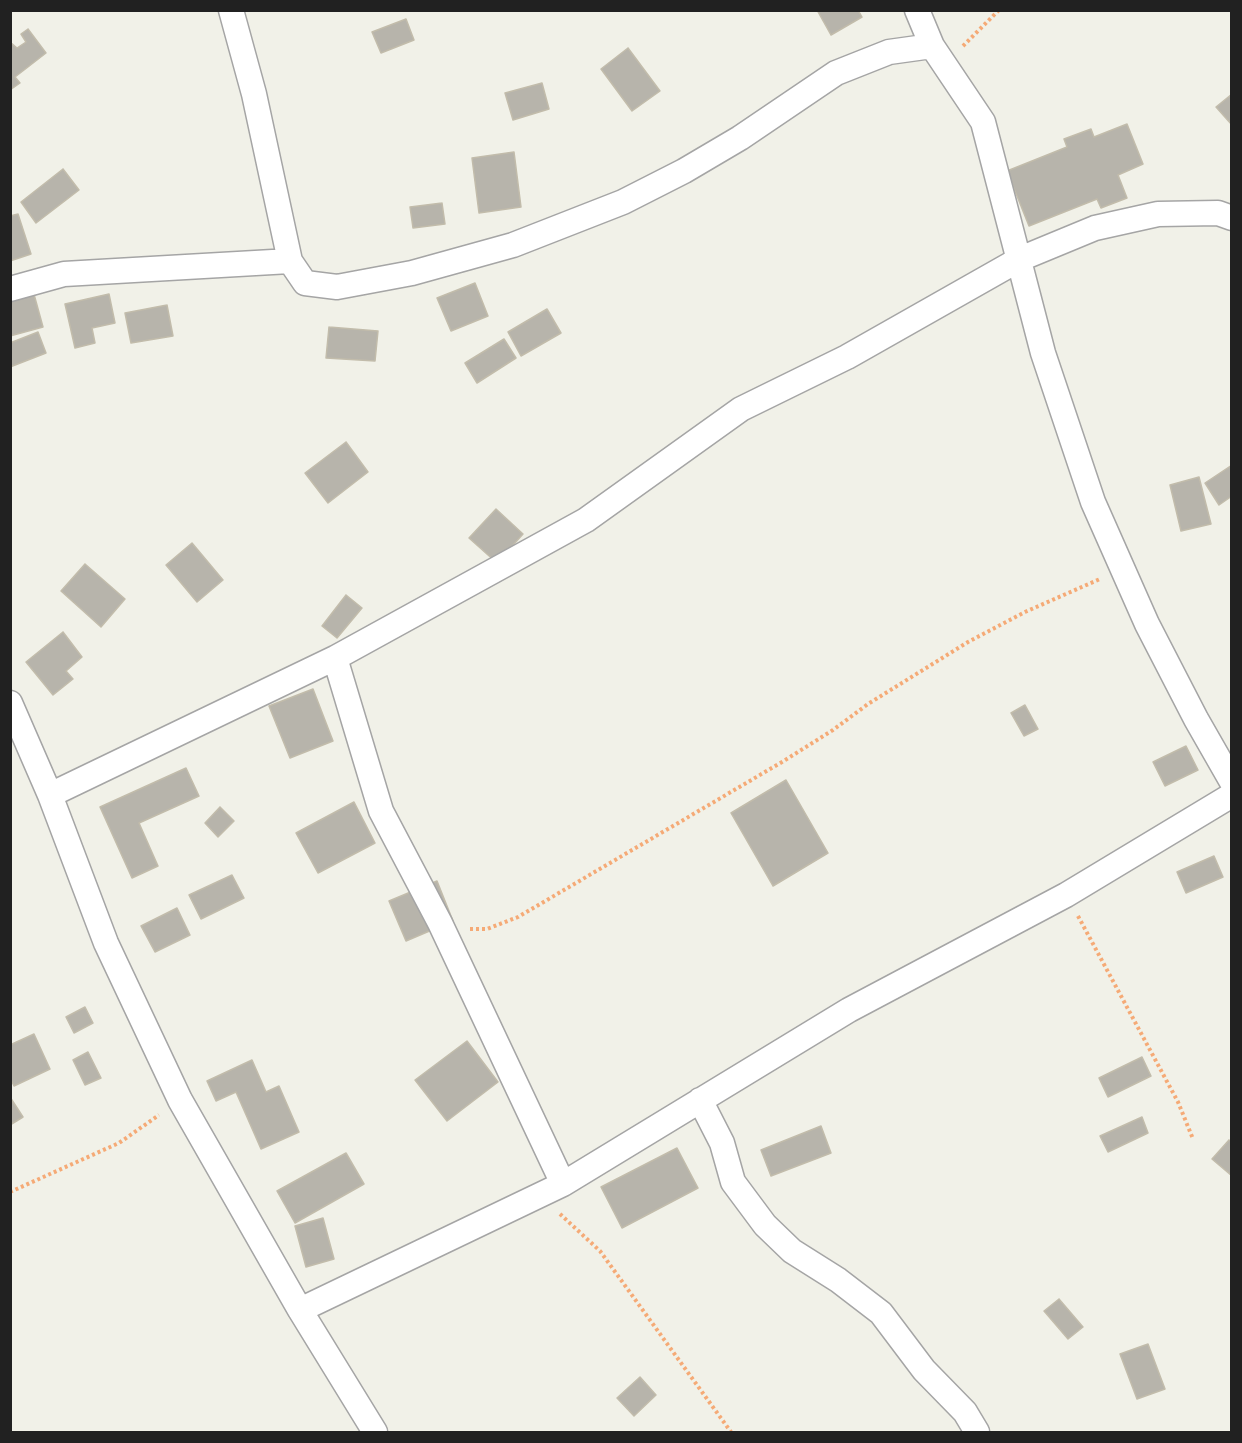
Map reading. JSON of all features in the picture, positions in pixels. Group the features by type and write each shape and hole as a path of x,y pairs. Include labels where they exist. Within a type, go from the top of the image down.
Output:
{"street":[{"path":"231,10 254,94 290,261 304,284 337,287 412,273 513,245 623,202 684,171 740,138 836,73 889,52 938,55"},
{"path":"917,10 938,55 983,122 1043,353 1090,491 1148,624 1196,719 1232,782"},
{"path":"50,795 335,658 586,520 741,410 847,357 1020,259 1095,228 1158,214 1218,213 1232,218"},
{"path":"10,289 64,274 290,261"},
{"path":"335,658 381,811 440,923 563,1184"},
{"path":"10,703 50,795 106,944 180,1100 300,1310 375,1432"},
{"path":"300,1310 563,1184 849,1010 1066,895 1232,795"},
{"path":"700,1100 722,1143 733,1182 765,1225 792,1251 838,1280 881,1313 924,1370 965,1412 977,1432"}],"path":[{"path":"938,55 999,10"},
{"path":"440,923 461,928 487,929 518,917 782,762 833,730 868,704 968,642 1025,612 1124,568"},
{"path":"1066,895 1178,1102 1193,1139"},
{"path":"10,1191 119,1143 180,1100"},
{"path":"540,1196 600,1251 731,1432"}],"building":[{"path":"817,10 858,10 862,17 831,35"},
{"path":"406,19 414,40 381,53 372,32"},
{"path":"28,29 46,53 15,77 20,83 10,90 10,42 17,48 26,42 21,34"},
{"path":"628,48 660,91 632,111 601,69"},
{"path":"542,83 549,109 513,120 505,93"},
{"path":"1232,94 1232,125 1216,107"},
{"path":"1127,124 1143,164 1118,175 1127,198 1101,208 1097,199 1029,226 1007,171 1067,147 1064,139 1091,129 1094,137"},
{"path":"514,152 521,207 479,213 472,158"},
{"path":"63,169 79,190 36,223 21,202"},
{"path":"442,203 445,224 413,228 410,207"},
{"path":"18,214 31,254 10,261 10,216"},
{"path":"475,283 488,316 451,331 437,298"},
{"path":"32,287 43,327 10,336 10,293"},
{"path":"109,294 115,323 92,328 95,343 75,348 65,304"},
{"path":"167,305 173,336 131,343 125,313"},
{"path":"547,309 561,333 521,356 508,332"},
{"path":"329,327 378,331 375,361 326,358"},
{"path":"38,332 46,353 10,367 10,343"},
{"path":"504,339 516,358 477,383 465,363"},
{"path":"346,442 368,472 328,503 305,473"},
{"path":"1232,465 1232,496 1219,505 1205,483"},
{"path":"1199,477 1211,524 1181,531 1170,485"},
{"path":"496,509 523,534 497,563 469,538"},
{"path":"192,543 223,580 197,602 166,565"},
{"path":"85,564 125,599 101,627 61,591"},
{"path":"346,595 362,608 337,638 322,626"},
{"path":"63,632 82,657 66,671 73,679 53,695 26,662"},
{"path":"313,689 333,741 290,758 269,706"},
{"path":"1025,705 1038,729 1024,736 1011,713"},
{"path":"1186,746 1198,770 1165,786 1153,762"},
{"path":"186,768 199,796 139,823 158,866 132,878 100,807"},
{"path":"786,780 828,853 773,886 731,813"},
{"path":"354,802 375,843 318,873 296,833"},
{"path":"220,807 234,821 218,837 205,823"},
{"path":"1214,856 1223,877 1186,893 1177,872"},
{"path":"232,875 244,898 201,919 189,895"},
{"path":"437,881 453,921 406,941 389,901"},
{"path":"177,908 190,935 155,952 141,926"},
{"path":"85,1007 93,1023 74,1033 66,1017"},
{"path":"34,1034 50,1069 14,1086 10,1078 10,1045"},
{"path":"467,1041 498,1082 447,1121 415,1080"},
{"path":"88,1052 101,1078 85,1085 73,1060"},
{"path":"1142,1057 1151,1076 1108,1097 1099,1078"},
{"path":"252,1060 266,1092 279,1086 299,1132 261,1149 236,1092 216,1101 207,1081"},
{"path":"10,1097 23,1117 10,1125"},
{"path":"1142,1117 1148,1133 1108,1152 1100,1136"},
{"path":"821,1126 831,1153 771,1176 761,1150"},
{"path":"1229,1140 1232,1142 1232,1176 1212,1159"},
{"path":"677,1148 698,1188 622,1228 601,1187"},
{"path":"346,1153 364,1184 295,1223 277,1191"},
{"path":"323,1218 334,1259 306,1267 295,1226"},
{"path":"1059,1299 1083,1327 1068,1339 1044,1311"},
{"path":"1148,1344 1165,1389 1137,1399 1120,1354"},
{"path":"640,1377 656,1395 634,1416 617,1398"}]}
